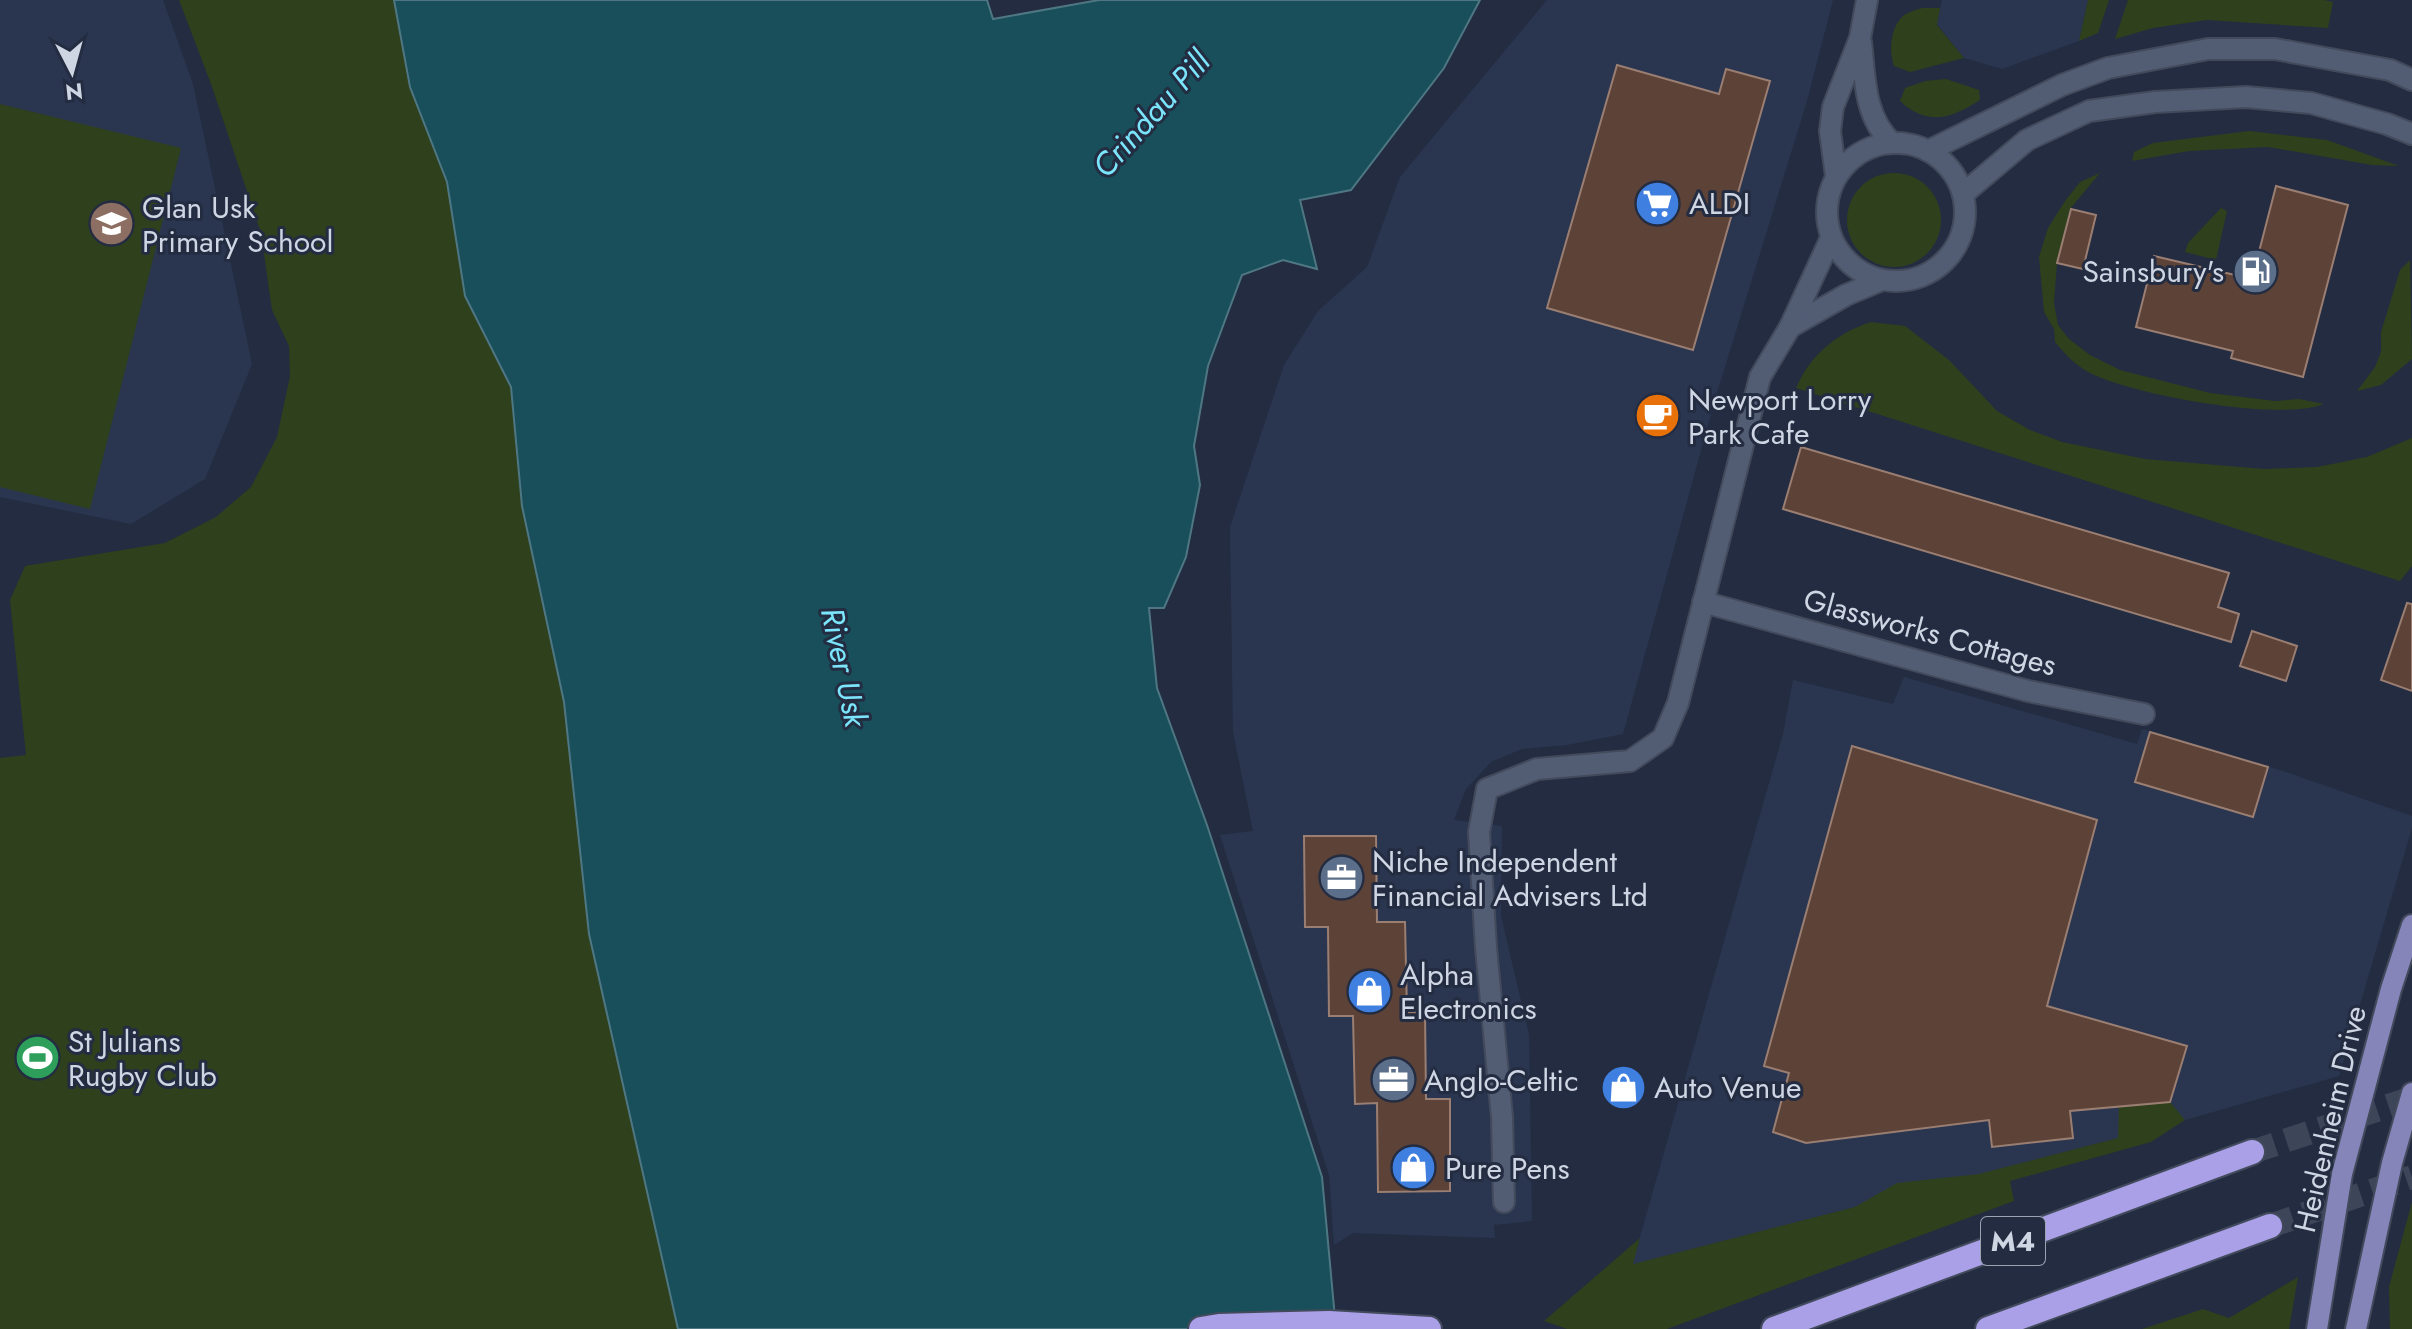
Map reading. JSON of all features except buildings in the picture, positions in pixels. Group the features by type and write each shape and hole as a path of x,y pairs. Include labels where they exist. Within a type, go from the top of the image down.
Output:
{"highway":[{"name":"M4","path":"1774,1329 2252,1152"},
{"name":"M4","path":"1988,1329 2270,1226"},
{"path":"1201,1329 1329,1323 1429,1329"}],"main road":[{"name":"Heidenheim Drive","path":"2317,1329 2342,1174 2391,989 2412,925"},
{"path":"2356,1329 2367,1272 2412,1093"},
{"path":"2367,1272 2368,1329"}],"street":[{"path":"1836,176 1830,131 1833,107 1860,38 1867,0"},
{"path":"1860,38 1873,116 1881,133 1892,143"},
{"path":"1928,151 2062,85 2108,68 2208,49 2275,49 2390,70 2412,80"},
{"path":"1963,194 2027,140 2089,111 2155,102 2246,97 2311,103 2412,134"},
{"path":"1892,143 1911,144 1944,162 1963,194 1965,213 1954,249 1942,263 1909,280 1882,280 1852,265 1831,238 1826,206 1836,176 1860,152 1892,143"},
{"path":"1504,1202 1502,1117 1479,832 1487,789 1537,769 1630,761 1663,738 1678,703 1760,377 1790,327 1831,238"},
{"path":"1790,327 1846,295 1882,280"},
{"name":"Glassworks Cottages","path":"1703,602 2028,691 2144,714"}],"shaded area":[{"name":"Glan Usk Primary School","path":"0,0 163,0 193,84 252,364 205,479 131,524 0,497"},
{"path":"179,0 581,0 841,1329 0,1329 0,758 26,755 10,600 25,566 165,543 216,517 251,487 277,437 290,376 289,346 272,310 261,233"},
{"path":"1547,0 1833,0 1807,101 1716,396 1623,734 1567,745 1522,749 1491,762 1466,789 1454,820 1502,826 1501,916 1529,1035 1532,1221 1494,1225 1495,1238 1353,1233 1334,1245 1329,1175 1220,835 1253,831 1233,732 1230,527 1284,365 1318,311 1367,267 1400,177"},
{"path":"1942,0 2088,0 2079,41 2002,69 1964,58 1937,24"},
{"path":"2088,0 2109,0 2098,33 2079,41"},
{"path":"2128,0 2333,2 2328,28 2207,20 2153,28 2115,39"},
{"path":"1922,8 1940,8 1937,25 1964,58 1910,72 1894,66 1891,47 1895,27 1903,16"},
{"path":"1946,79 1979,90 1980,100 1940,117 1920,114 1900,101 1905,88 1925,81"},
{"path":"0,104 181,148 90,509 0,487"},
{"path":"2249,131 2327,140 2399,166 2372,165 2268,147 2189,151 2132,161 2134,152 2153,143"},
{"path":"1894,173 1912,177 1927,187 1937,202 1941,220 1937,238 1927,253 1912,263 1894,267 1876,263 1861,253 1851,238 1847,220 1851,202 1861,187 1876,177"},
{"path":"2100,173 2070,209 2057,263 2054,303 2058,325 2069,339 2090,355 2120,370 2210,393 2275,401 2299,399 2324,404 2303,409 2275,410 2208,404 2113,382 2092,374 2067,356 2055,342 2054,329 2044,312 2039,257 2048,228 2065,201 2080,182"},
{"path":"2221,208 2227,211 2216,260 2185,252 2188,243"},
{"path":"2410,260 2412,359 2381,385 2357,391 2375,367 2381,352 2381,332 2400,270"},
{"path":"1871,322 1905,326 1949,360 1997,411 2030,430 2062,442 2145,459 2265,469 2317,467 2367,457 2412,438 2412,566 2400,581 1796,388 1809,365 1826,347 1847,332"},
{"path":"1904,677 2137,744 2142,729 2283,771 2412,816 2412,828 2339,1076 2154,1129 1632,1265 1783,734 1793,680 1893,704"},
{"path":"2170,1102 2185,1120 2151,1142 2010,1181 2014,1201 1667,1329 1567,1329 1544,1321 1640,1238 1633,1264 1855,1207 1897,1183 1979,1174 2118,1138 2119,1105"},
{"path":"2412,1202 2412,1329 2390,1329 2389,1287"},
{"path":"2298,1277 2289,1329 2142,1329 2203,1309 2229,1318"}],"water":[{"path":"394,0 987,0 993,19 1099,0 1480,0 1444,68 1351,190 1300,200 1317,269 1283,260 1242,275 1208,366 1194,446 1200,485 1186,557 1164,608 1149,608 1157,688 1207,825 1322,1177 1336,1329 678,1329 589,934 564,702 522,506 511,387 465,296 447,182 410,87"}],"tunnel":[{"path":"2252,1152 2412,1098"},
{"path":"2270,1226 2412,1177"}],"place":[{"name":"ALDI","path":"1658,203"},
{"name":"Glan Usk Primary School","path":"111,224"},
{"name":"Sainsbury's","path":"2255,271"},
{"name":"Newport Lorry Park Cafe","path":"1657,416"},
{"name":"Niche Independent Financial Advisers Ltd","path":"1341,878"},
{"name":"Alpha Electronics","path":"1369,991"},
{"name":"St Julians Rugby Club","path":"37,1058"},
{"name":"Anglo-Celtic","path":"1393,1080"},
{"name":"Auto Venue","path":"1623,1087"},
{"name":"Pure Pens","path":"1414,1168"}],"water label":[{"name":"Crindau Pill","path":"1151,114"},
{"name":"River Usk","path":"844,667"}]}
